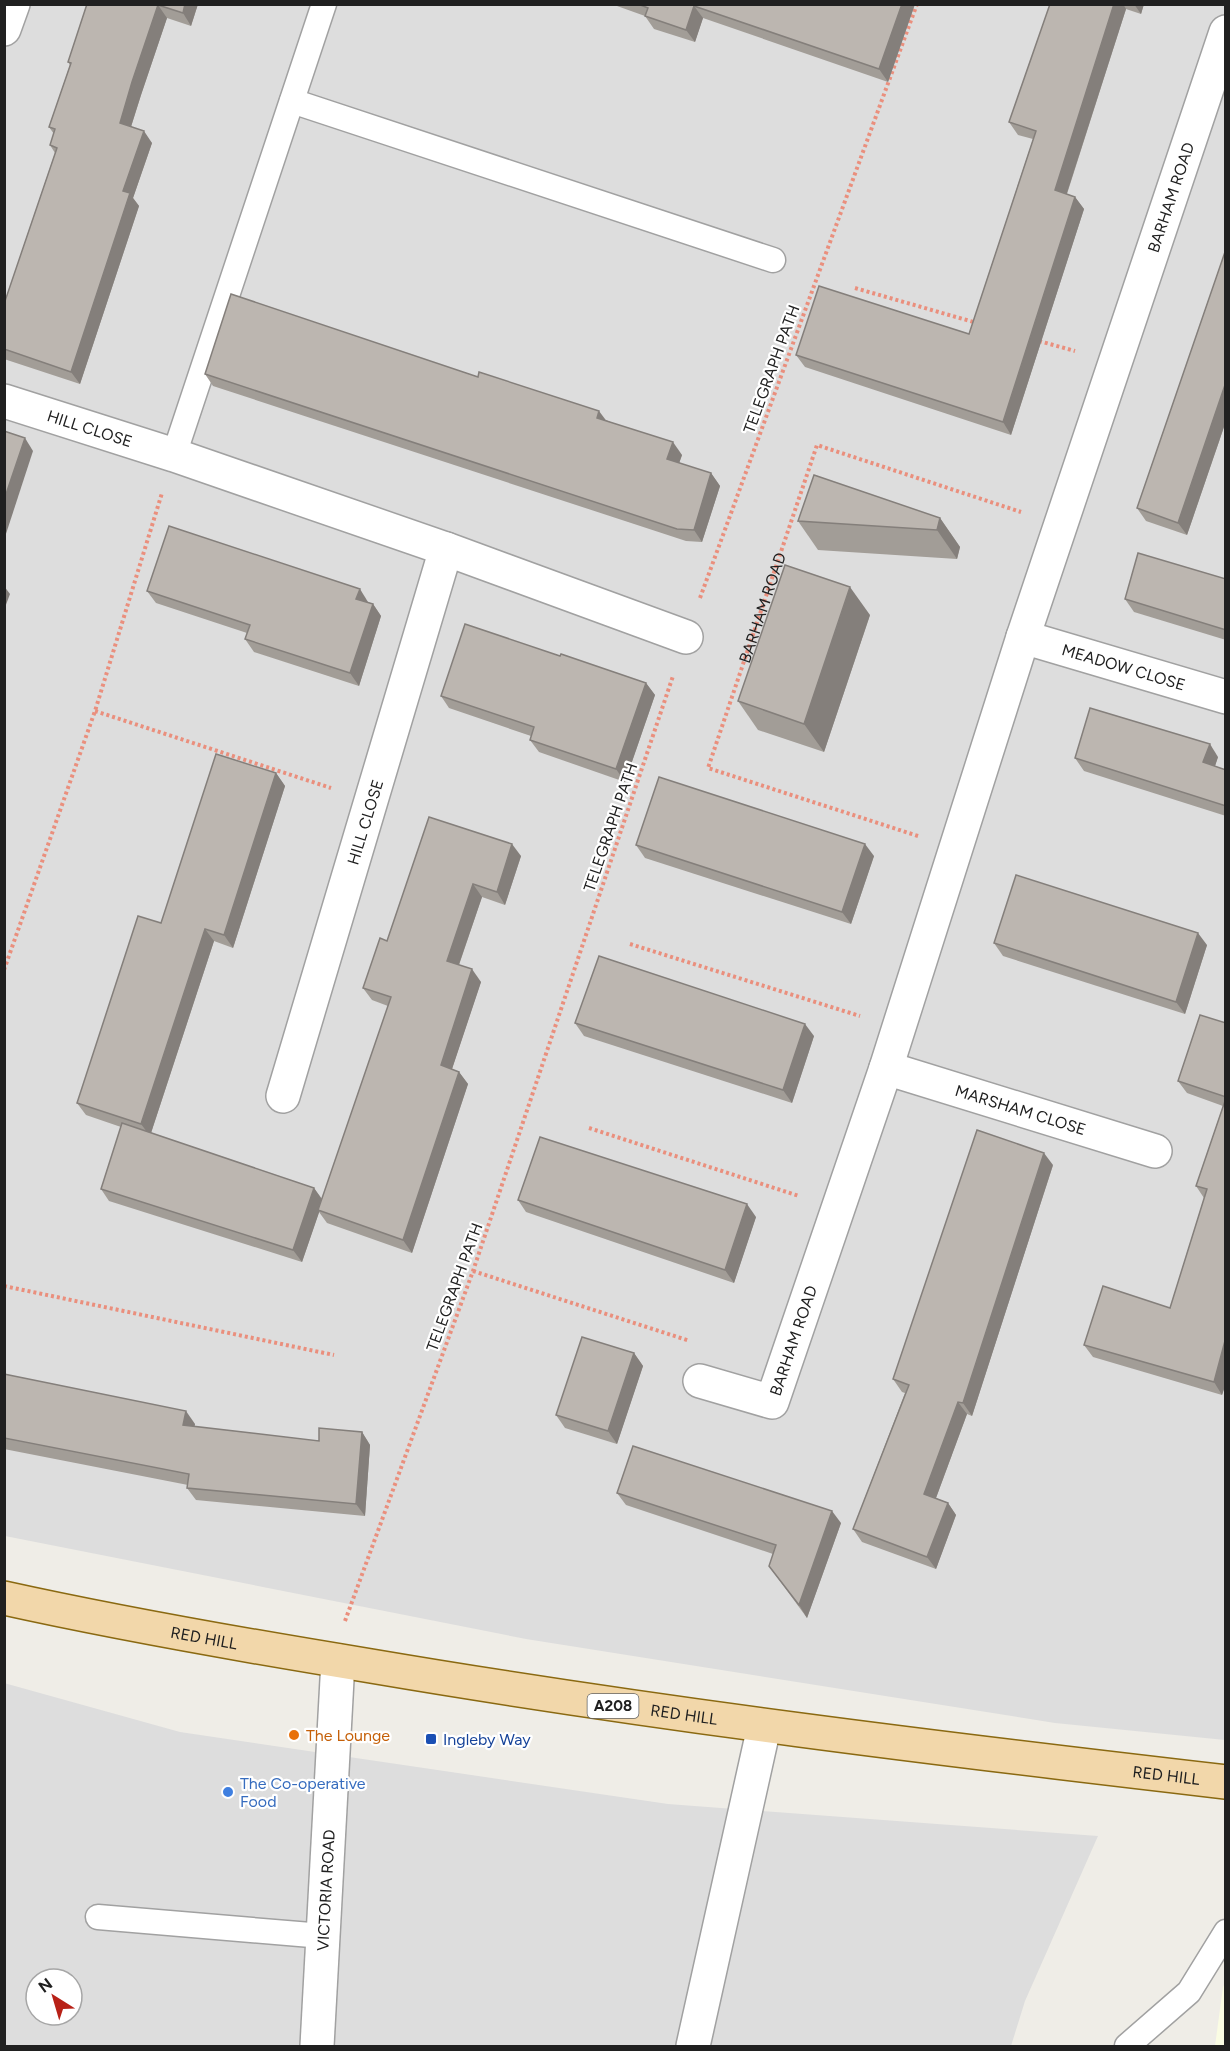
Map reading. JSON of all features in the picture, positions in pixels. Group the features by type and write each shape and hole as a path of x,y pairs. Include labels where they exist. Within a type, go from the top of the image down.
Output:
{"main road":[{"name":"RED HILL","path":"4,1598 114,1623 568,1700 764,1727 1226,1782"}],"street":[{"path":"4,29 13,4"},
{"name":"BARHAM ROAD","path":"700,1381 772,1402 886,1068 1023,637 1226,32"},
{"name":"HILL CLOSE","path":"4,401 174,455 446,549 686,637"},
{"name":"HILL CLOSE","path":"283,1096 446,549"},
{"name":"MEADOW CLOSE","path":"1023,637 1226,697"},
{"name":"MARSHAM CLOSE","path":"886,1068 1155,1151"},
{"name":"VICTORIA ROAD","path":"317,2046 334,1660"},
{"path":"693,2046 764,1727"}],"lane":[{"path":"174,455 324,4"},
{"path":"292,101 773,260"},
{"path":"98,1917 323,1936"},
{"path":"1127,2046 1189,1992 1226,1932"}],"path":[{"name":"TELEGRAPH PATH","path":"334,1660 473,1271 686,637 917,4"},
{"path":"855,288 980,324"},
{"path":"1037,340 1116,362"},
{"name":"BARHAM ROAD","path":"955,848 708,768 817,445 1062,525"},
{"path":"4,970 95,711 174,455"},
{"path":"95,711 371,801"},
{"path":"630,944 898,1028"},
{"path":"589,1128 837,1208"},
{"path":"473,1271 701,1345"},
{"path":"4,1286 334,1355"}],"shaded area":[{"path":"4,5 1225,5 1225,1740 1055,1723 526,1639 5,1536"},
{"path":"4,1683 180,1732 668,1804 1098,1836 1025,2001 1011,2046 5,2046"},
{"path":"1225,1983 1225,2046 1215,2046 1223,1987"}],"building":[{"path":"87,4 185,4 183,13 158,5 132,82 120,123 144,131 123,191 130,193 71,372 4,349 4,304 57,148 50,145 55,129 49,127 71,63 68,62"},
{"path":"638,4 902,4 879,69 694,6 686,30 645,16 648,8"},
{"path":"1050,4 1114,4 1055,190 1075,197 1003,422 796,355 819,286 969,334 1036,131 1009,122"},
{"path":"1226,249 1226,382 1178,523 1137,508"},
{"path":"231,294 478,377 479,372 599,411 597,418 673,442 667,459 711,473 694,530 677,529 205,374"},
{"path":"4,431 25,438 4,500"},
{"path":"814,475 940,518 937,530 798,521"},
{"path":"169,526 360,589 356,599 373,604 350,673 245,639 250,625 147,591"},
{"path":"1138,553 1226,579 1226,630 1125,599"},
{"path":"785,565 850,587 804,724 738,701"},
{"path":"465,624 646,683 616,769 530,740 534,727 441,696"},
{"path":"1090,708 1210,744 1203,762 1226,770 1226,806 1075,758"},
{"path":"216,754 276,773 224,935 205,929 141,1124 77,1103 138,916 161,923"},
{"path":"659,777 865,844 842,912 636,845"},
{"path":"429,817 512,844 497,892 473,884 447,961 472,969 441,1065 459,1072 403,1240 318,1210 391,997 363,988 380,938 387,941"},
{"path":"1016,875 1198,933 1176,1002 994,943"},
{"path":"599,956 805,1024 783,1090 575,1023"},
{"path":"1200,1015 1226,1023 1226,1097 1178,1081"},
{"path":"1226,1098 1226,1337 1214,1382 1084,1345 1103,1286 1170,1308 1207,1189 1196,1186"},
{"path":"122,1123 314,1188 293,1250 101,1189"},
{"path":"977,1130 1044,1153 963,1403 958,1402 924,1494 948,1503 927,1557 853,1529 909,1385 893,1379"},
{"path":"540,1137 747,1204 725,1270 518,1200"},
{"path":"582,1337 634,1353 608,1431 556,1415"},
{"path":"4,1374 186,1411 183,1425 319,1441 319,1428 362,1432 356,1504 187,1488 189,1474 4,1438"},
{"path":"633,1446 832,1511 799,1605 769,1566 776,1545 617,1493"}],"place":[{"name":"The Lounge","path":"294,1735"},
{"name":"Ingleby Way","path":"431,1739"},
{"name":"The Co-operative Food","path":"228,1792"}]}
